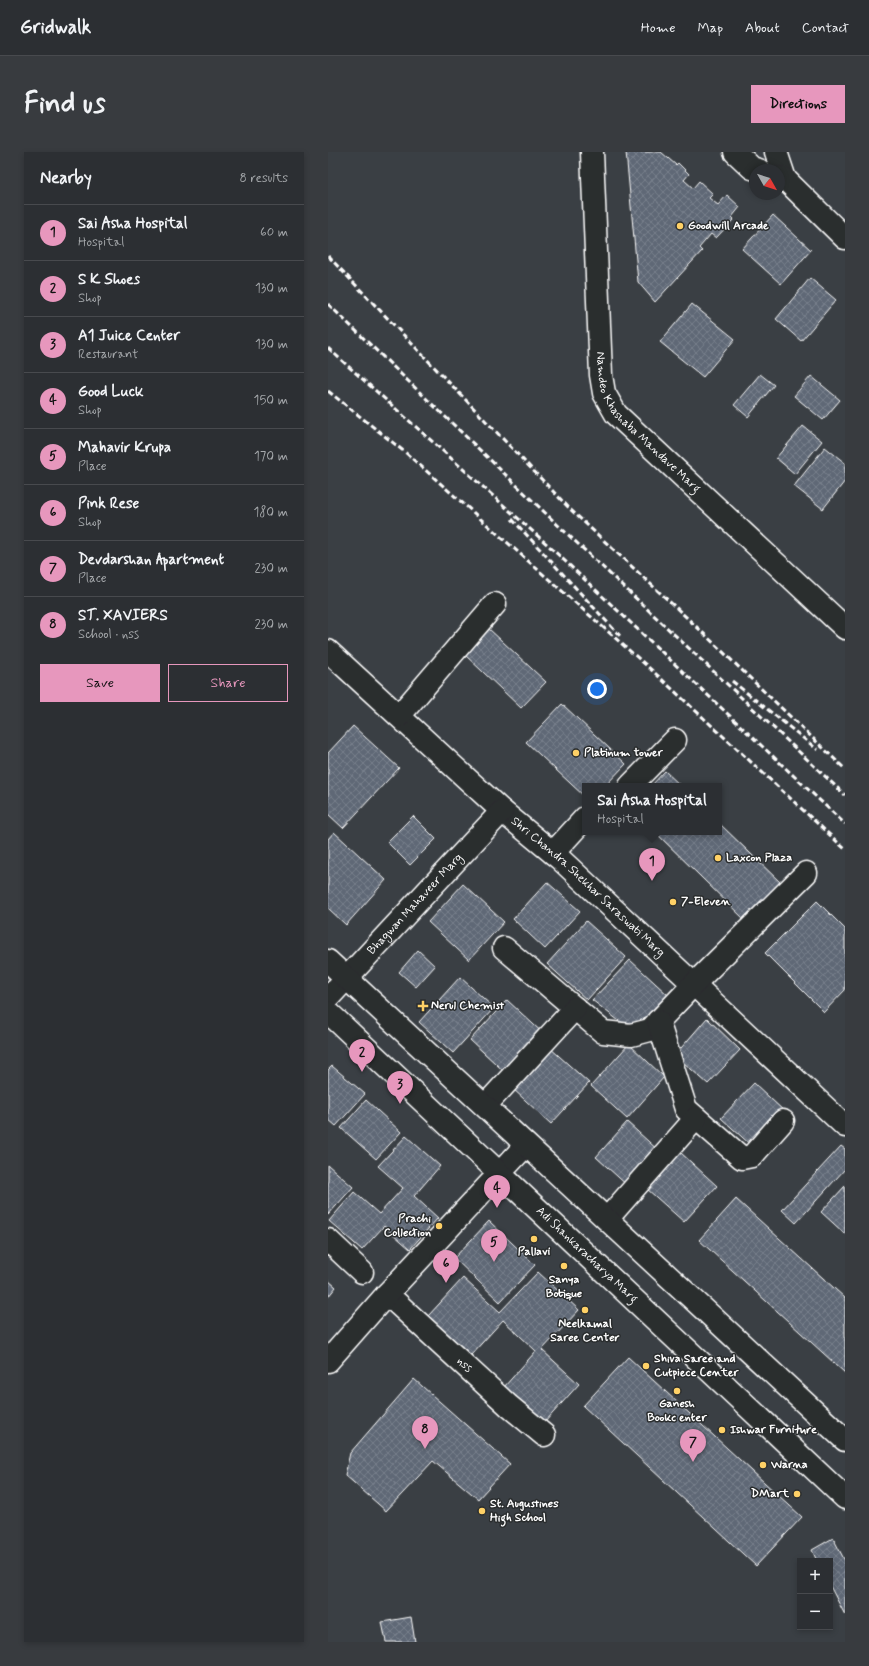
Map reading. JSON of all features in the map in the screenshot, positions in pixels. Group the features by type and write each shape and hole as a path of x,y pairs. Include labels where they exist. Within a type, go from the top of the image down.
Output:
{"street":[{"name":"Namdeo Khashaba Mandave Marg","path":"592,152 601,375 604,394 616,414 845,628"},
{"path":"735,152 750,164"},
{"path":"761,164 772,152"},
{"path":"776,152 779,164"},
{"path":"785,181 845,238"},
{"path":"399,716 495,604"},
{"name":"Shri Chandra Shekhar Saraswati Marg","path":"328,651 502,811 556,855 845,1126"},
{"path":"633,783 675,740"},
{"path":"616,783 650,745"},
{"name":"Bhagwan Mahaveer Marg","path":"328,998 502,811"},
{"path":"556,855 582,822"},
{"path":"556,855 582,834"},
{"path":"504,948 603,1032 632,1035 650,1030 694,984 806,873"},
{"path":"328,961 845,1440"},
{"path":"485,1106 575,1008"},
{"name":"Adi Shankaracharya Marg","path":"328,1012 499,1175 845,1498"},
{"path":"658,1021 680,1096 686,1109 742,1158 752,1156 783,1121"},
{"path":"607,1219 696,1118"},
{"path":"328,1361 387,1294 526,1145"},
{"path":"328,1240 362,1272"},
{"name":"nss","path":"387,1294 509,1406 544,1434"}],"building":[{"name":"Goodwill Arcade","path":"626,152 661,152 676,165 678,163 689,174 684,180 693,188 699,181 713,194 709,198 718,205 727,195 740,207 732,217 734,219 716,238 711,234 699,248 702,251 655,302 638,282"},
{"path":"773,215 811,250 781,284 742,249"},
{"path":"810,278 836,300 801,341 776,319"},
{"path":"692,304 735,339 703,377 660,342"},
{"path":"760,374 774,385 748,417 734,405"},
{"path":"811,376 840,400 823,420 794,396"},
{"path":"803,426 822,441 795,474 776,458"},
{"path":"825,447 845,463 845,481 823,509 794,486"},
{"path":"488,628 546,682 521,708 464,654"},
{"name":"Platinum tower","path":"562,704 626,764 608,783 582,783 582,794 526,742"},
{"path":"353,726 399,768 343,828 328,814 328,753"},
{"path":"665,771 678,783 654,783"},
{"path":"413,816 436,839 410,865 387,842"},
{"name":"Laxcon Plaza","path":"722,826 782,884 746,921 658,835 722,835"},
{"path":"334,832 386,880 346,925 328,908 328,839"},
{"path":"547,882 580,911 545,949 513,919"},
{"path":"463,884 504,922 469,960 428,922"},
{"path":"817,901 845,929 845,990 824,1012 765,953"},
{"path":"586,921 626,957 587,1000 547,964"},
{"path":"418,950 435,966 416,987 399,972"},
{"path":"630,960 668,995 632,1031 592,1000"},
{"path":"460,977 494,1008 453,1053 419,1022"},
{"path":"507,1000 546,1036 509,1076 470,1040"},
{"path":"707,1018 740,1050 708,1084 675,1055"},
{"path":"629,1044 664,1077 627,1119 591,1086"},
{"path":"549,1047 589,1083 551,1124 512,1088"},
{"path":"332,1066 365,1094 336,1126 328,1119 328,1070"},
{"path":"754,1083 785,1112 753,1147 721,1118"},
{"path":"366,1100 401,1132 376,1159 341,1128"},
{"path":"627,1122 660,1152 629,1187 596,1157"},
{"path":"406,1136 440,1166 414,1196 438,1218 410,1249 384,1226 362,1250 329,1221 354,1192 379,1214 403,1188 378,1166"},
{"path":"841,1146 845,1149 845,1169 796,1223 782,1210"},
{"path":"680,1152 717,1186 684,1222 647,1189"},
{"path":"328,1165 353,1187 328,1215"},
{"path":"845,1186 845,1234 821,1212"},
{"path":"736,1199 845,1298 845,1373 699,1240"},
{"path":"489,1221 535,1265 500,1302 454,1258"},
{"path":"538,1272 579,1310 542,1350 579,1384 544,1423 504,1387 536,1351 503,1320 471,1355 428,1316 463,1278 500,1312"},
{"path":"328,1280 336,1287 328,1297"},
{"path":"628,1357 802,1517 756,1566 583,1406"},
{"path":"414,1379 510,1464 478,1499 433,1461 386,1511 345,1475 350,1453"},
{"path":"833,1538 845,1561 845,1615 833,1592 833,1558 816,1558 812,1550"},
{"path":"411,1617 415,1642 386,1642 382,1622"}],"railway":[{"path":"328,256 571,510 699,629 845,769"},
{"path":"328,304 561,528 845,795"},
{"path":"328,348 550,547 845,824"},
{"path":"328,391 406,453 656,674 845,849"},
{"path":"512,519 621,637"},
{"path":"732,681 818,750"}],"place":[{"name":"Goodwill Arcade","path":"680,226"},
{"name":"Platinum tower","path":"576,753"},
{"name":"Laxcon Plaza","path":"718,858"},
{"name":"Sai Asha Hospital","path":"652,881"},
{"name":"7-Eleven","path":"673,902"},
{"name":"Nerul Chemist","path":"423,1006"},
{"name":"S K Shoes","path":"362,1072"},
{"name":"A1 Juice Center","path":"400,1104"},
{"name":"Good Luck","path":"497,1208"},
{"name":"Prachi Collection","path":"439,1226"},
{"name":"Pallavi","path":"534,1239"},
{"name":"Mahavir Krupa","path":"494,1262"},
{"name":"Sanya Botique","path":"564,1266"},
{"name":"Pink Rese","path":"446,1283"},
{"name":"Neelkamal Saree Center","path":"585,1310"},
{"name":"Shiva Saree and Cutpiece Center","path":"646,1366"},
{"name":"Ganesh Bookc enter","path":"677,1391"},
{"name":"Ishwar Furniture","path":"722,1430"},
{"name":"ST. XAVIERS","path":"425,1449"},
{"name":"Devdarshan Apartment","path":"693,1462"},
{"name":"Warna","path":"763,1465"},
{"name":"DMart","path":"797,1494"},
{"name":"St. Augustines High School","path":"482,1511"}]}
